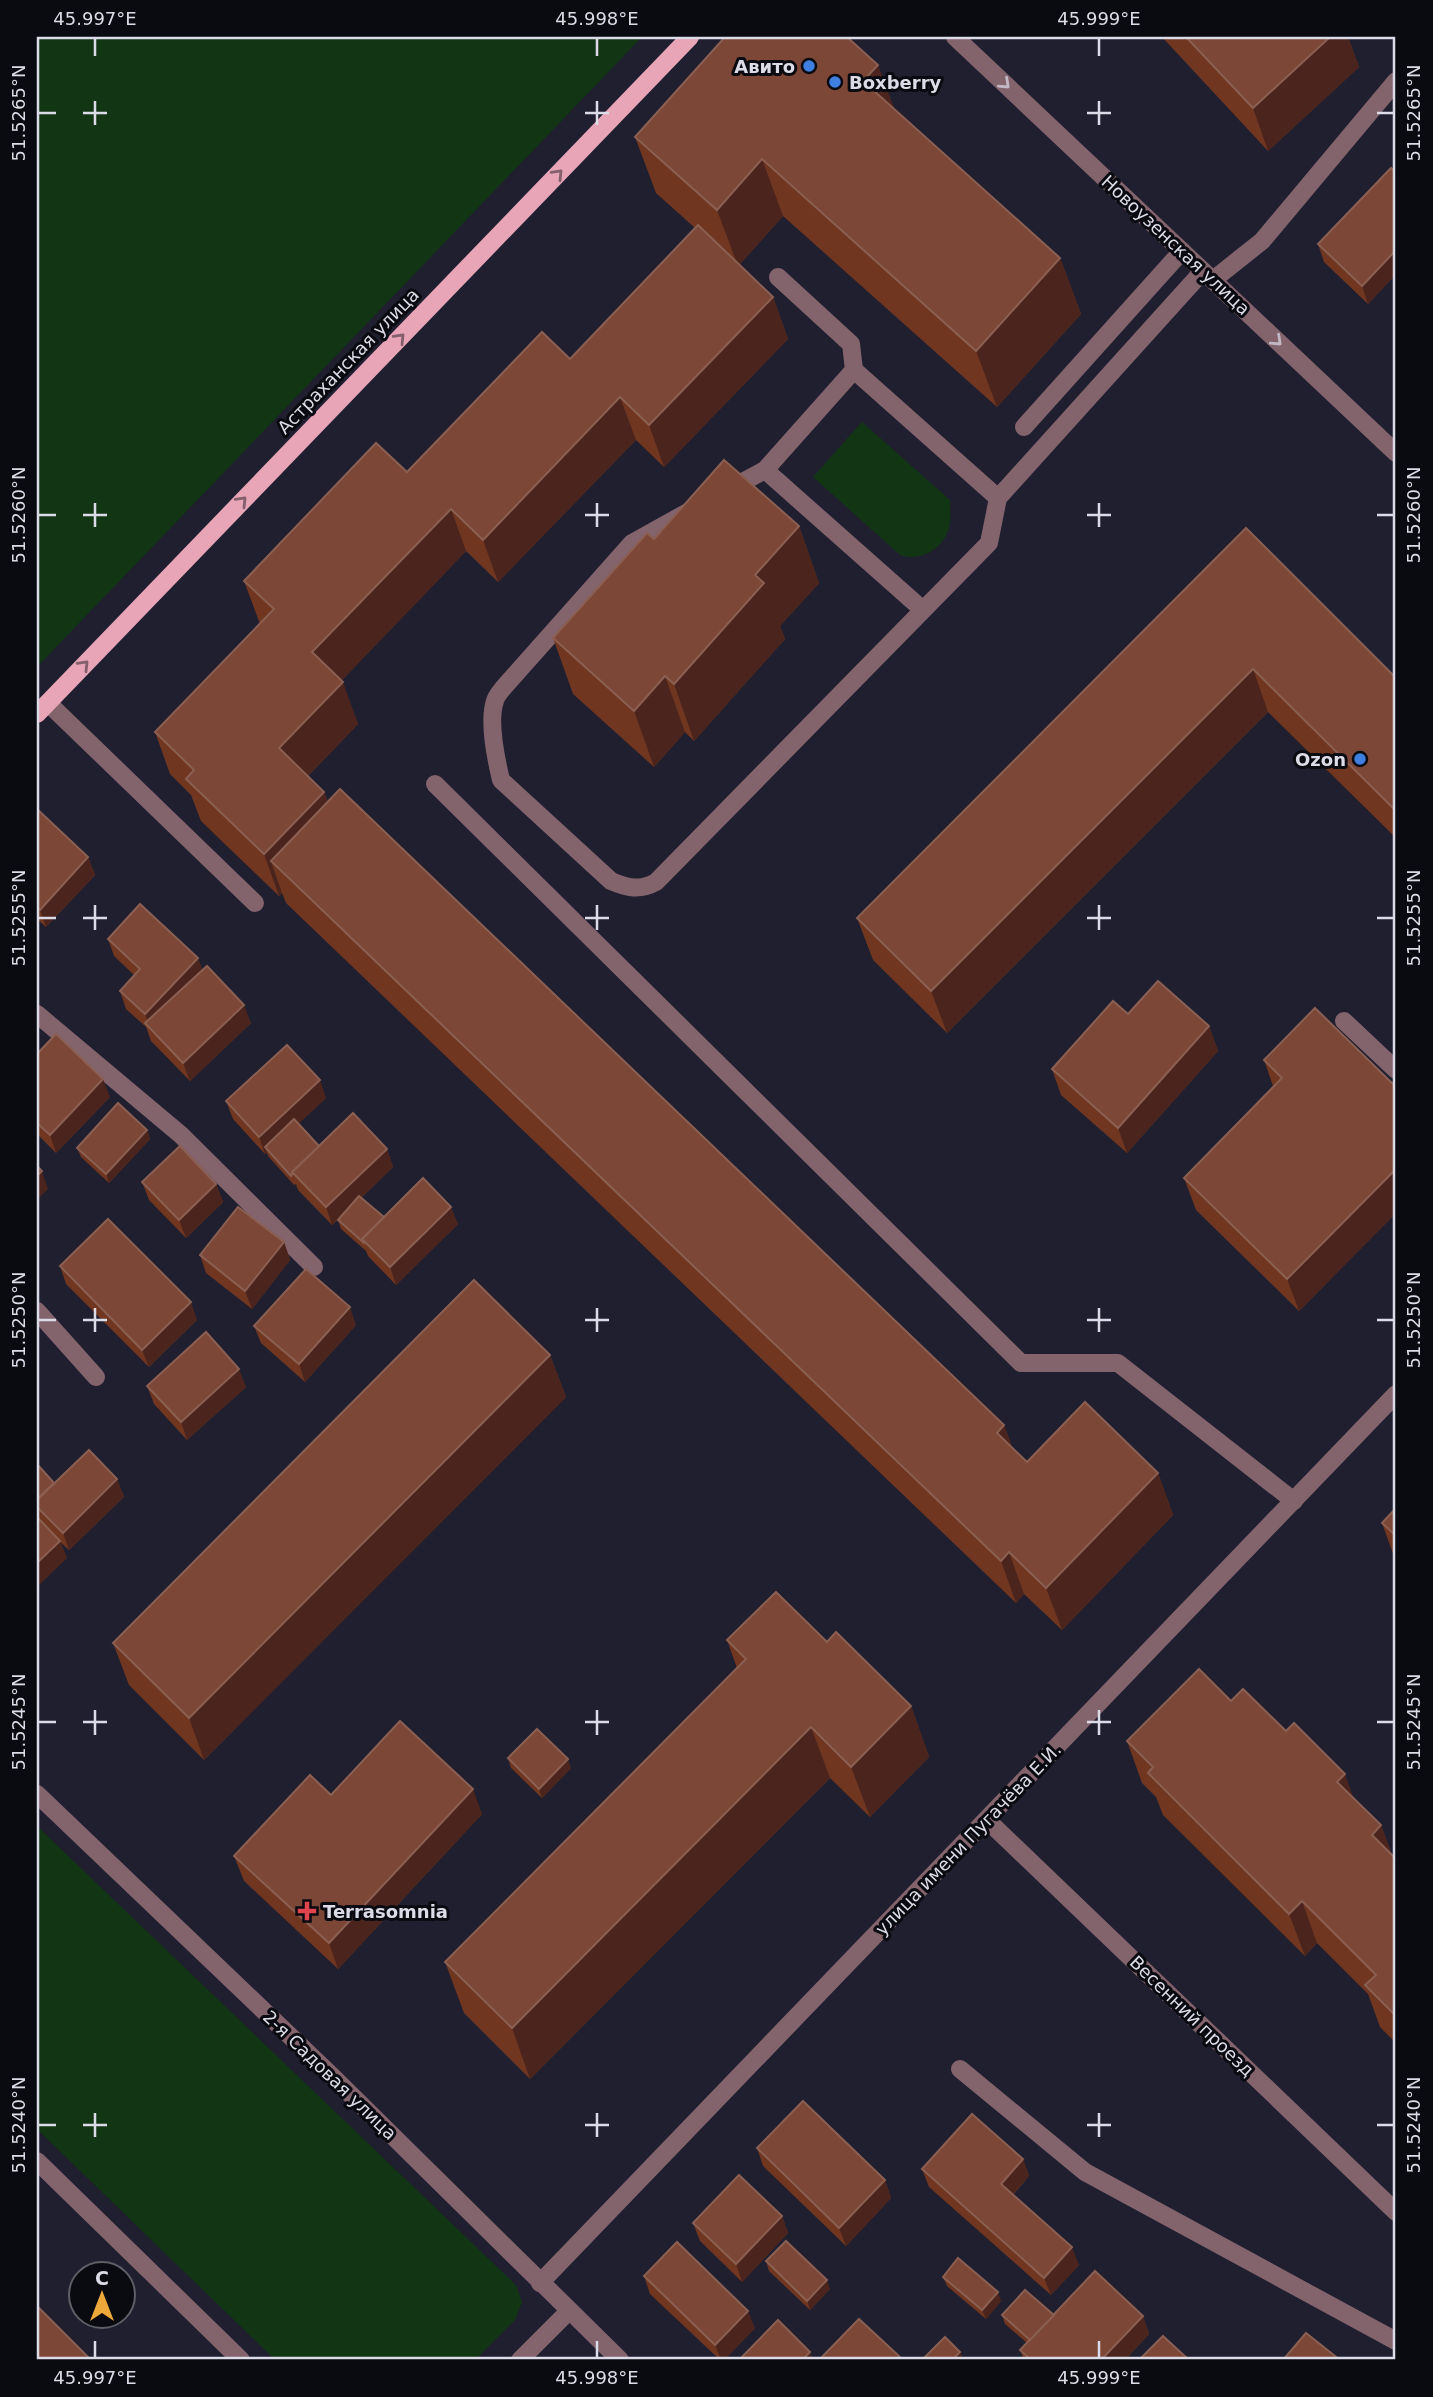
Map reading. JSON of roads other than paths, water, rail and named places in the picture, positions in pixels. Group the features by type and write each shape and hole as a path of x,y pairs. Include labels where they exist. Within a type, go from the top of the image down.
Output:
{"main road":[{"name":"Астраханская улица","path":"42,708 690,37"}],"street":[{"name":"Новоузенская улица","path":"955,37 1396,453"},
{"path":"854,370 765,470 632,543 495,700 496,759 501,780 611,881 626,888 646,888 656,882 989,542 998,498 1208,275 1262,241 1396,81"},
{"path":"1024,427 1182,251"},
{"path":"778,277 851,344 854,370 998,498"},
{"path":"765,470 922,610"},
{"path":"42,708 255,903"},
{"path":"435,784 1021,1363 1118,1363 1294,1501"},
{"path":"37,1014 181,1135 314,1267"},
{"path":"1344,1021 1396,1070"},
{"path":"37,1311 96,1377"},
{"name":"улица имени Пугачёва Е.И.","path":"540,2283 1396,1394"},
{"name":"2-я Садовая улица","path":"37,1794 333,2077 620,2360"},
{"name":"Весенний проезд","path":"987,1820 1396,2212"},
{"path":"960,2069 1085,2172 1396,2341"},
{"path":"37,2161 241,2360"},
{"path":"520,2360 569,2311"}],"place":[{"name":"Авито","path":"809,66"},
{"name":"Boxberry","path":"835,82"},
{"name":"Ozon","path":"1360,759"},
{"name":"Terrasomnia","path":"307,1911"}]}
